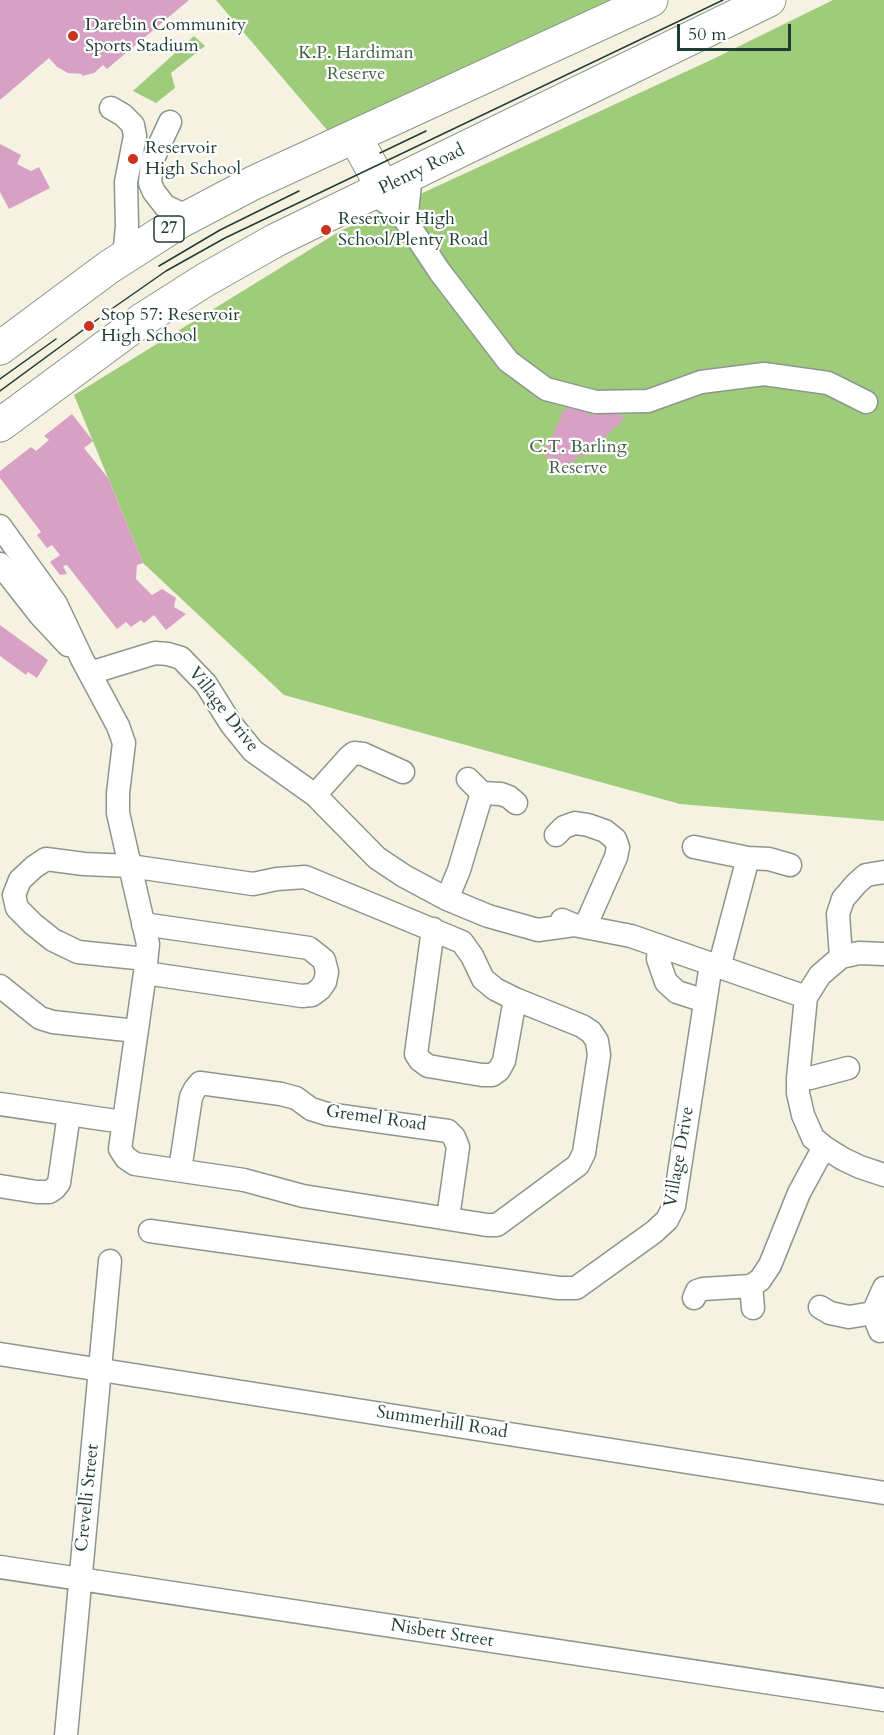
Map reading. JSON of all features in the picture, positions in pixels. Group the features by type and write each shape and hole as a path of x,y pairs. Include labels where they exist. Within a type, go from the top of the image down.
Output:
{"highway":[{"name":"27","path":"0,348 124,258 188,218 253,183 651,0"},
{"name":"Plenty Road","path":"0,425 142,320 205,280 276,240 769,0"},
{"path":"355,137 389,186"}],"street":[{"path":"111,108 133,125 135,136 126,182 127,226 124,258"},
{"path":"170,122 152,161 150,183 165,206 188,218"},
{"path":"389,186 406,221 440,272 508,361 546,389 596,402 648,401 701,382 764,374 828,383 866,402"},
{"path":"389,186 390,205 406,221"},
{"path":"0,526 56,604 118,726 124,743 118,813 130,866 143,924 148,944 146,966 120,1149 126,1158 135,1164 244,1180 303,1196 497,1225 578,1165 584,1154 599,1055 597,1041 591,1032 582,1026 495,989 483,979 462,942 305,878 278,879 253,884 130,866 84,864 46,859 20,880 14,895 17,908 33,924 53,940 78,952 146,966 303,996 320,989 325,982 327,972 324,960 309,948 143,924"},
{"path":"0,564 40,615 86,666"},
{"name":"Village Drive","path":"86,666 155,653 181,658 206,684 231,724 253,751 315,795 377,858 404,876 447,899 477,912 506,920 544,914 580,926 630,936 806,997"},
{"path":"315,795 354,753 363,754 403,772"},
{"path":"447,899 459,870 475,786 509,797 516,803"},
{"path":"556,835 564,827 575,823 588,825 605,831 615,839 618,847 616,857 580,926"},
{"path":"694,848 748,858 769,859 790,865"},
{"name":"Village Drive","path":"150,1231 559,1288 576,1288 646,1238 667,1220 674,1206 705,1001 748,858"},
{"path":"841,957 838,914 843,899 866,875 884,872"},
{"path":"433,929 416,1054 420,1060 428,1066 492,1075 499,1070 504,1061 515,999"},
{"path":"659,946 658,959 666,982 677,992 705,1001"},
{"path":"884,954 859,953 841,957 820,975 806,997 798,1078 798,1093 803,1115 813,1138 824,1147 860,1167 884,1175"},
{"path":"4,998 40,1018 53,1022 136,1031"},
{"path":"798,1078 810,1078 848,1068"},
{"name":"Gremel Road","path":"180,1170 191,1097 200,1083 281,1094 296,1098 311,1108 327,1114 448,1131 454,1137 458,1147 448,1218"},
{"path":"0,1104 123,1122"},
{"path":"0,1186 37,1192 49,1192 55,1188 60,1177 69,1114"},
{"path":"694,1298 697,1291 703,1289 752,1297 770,1265 799,1193 824,1147"},
{"name":"Crevelli Street","path":"66,1735 110,1261"},
{"path":"820,1307 830,1313 876,1322 884,1288"},
{"name":"Summerhill Road","path":"0,1354 884,1493"},
{"name":"Nisbett Street","path":"0,1567 884,1700"}],"green space":[{"name":"K.P. Hardiman Reserve","path":"216,0 646,0 339,144"},
{"name":"C.T. Barling Reserve","path":"833,0 884,0 884,821 680,804 284,695 143,563 74,395 340,231 711,60"},
{"path":"194,36 205,46 171,73 175,88 156,103 133,91"}],"building":[{"name":"Darebin Community Sports Stadium","path":"0,0 189,0 107,69 103,65 94,73 82,76 82,74 68,73 57,67 49,58 0,100"},
{"path":"0,144 21,155 17,164 31,171 39,167 50,188 9,209 0,192"},
{"path":"576,400 591,416 600,407 606,414 613,408 624,419 584,457 581,454 562,473 545,455 550,450 544,444 557,431 554,428 562,419 559,416"},
{"path":"72,414 93,441 84,448 108,478 143,563 137,565 136,579 152,595 162,589 176,598 174,607 186,614 166,630 154,615 144,623 141,620 131,627 126,622 117,629 67,565 63,566 67,574 60,575 50,562 60,555 52,545 47,548 37,535 41,532 0,478 0,471 31,447 36,451 49,440 44,436"},
{"path":"0,625 48,660 37,678 28,672 26,675 0,656"}],"tram line":[{"path":"0,391 166,271 225,238 723,0"},
{"path":"380,153 426,131"},
{"path":"159,266 220,230 299,191"},
{"path":"0,379 56,339"}],"place":[{"name":"Darebin Community Sports Stadium","path":"73,36"},
{"name":"Reservoir High School","path":"133,159"},
{"name":"Reservoir High School/Plenty Road","path":"326,230"},
{"name":"Stop 57: Reservoir High School","path":"89,326"}]}
